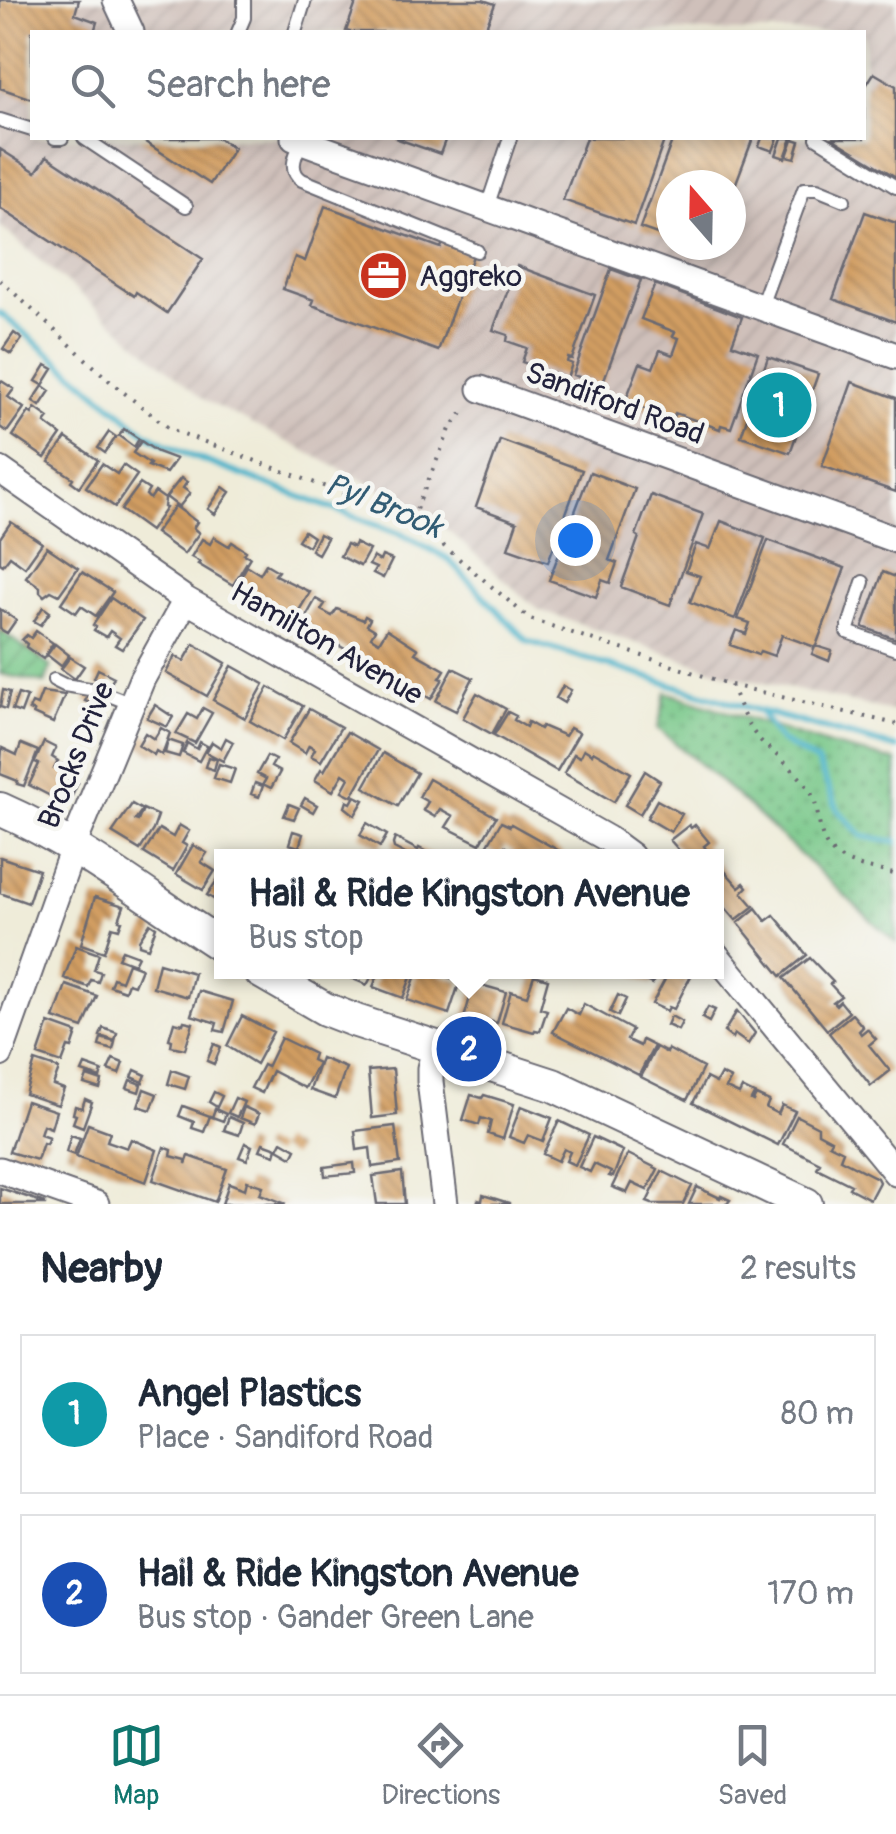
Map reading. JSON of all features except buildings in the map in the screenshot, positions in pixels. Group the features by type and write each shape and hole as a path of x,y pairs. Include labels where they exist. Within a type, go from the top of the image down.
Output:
{"street":[{"path":"116,0 130,30"},
{"path":"301,140 896,356"},
{"name":"Sandiford Road","path":"481,389 896,540"},
{"name":"Hamilton Avenue","path":"0,470 186,600 622,849"},
{"name":"Brocks Drive","path":"0,1054 67,861 142,679 186,600"},
{"path":"0,810 74,848 214,941"},
{"path":"724,965 896,1174"},
{"path":"273,979 325,1009 553,1085 806,1204"},
{"path":"436,1046 430,1082 445,1204"},
{"path":"0,1170 96,1204"}],"lane":[{"path":"239,30 244,18 244,0"},
{"path":"297,30 305,0"},
{"path":"0,120 30,129"},
{"path":"87,140 186,206"},
{"path":"298,140 292,170 295,176 477,251"},
{"path":"487,207 509,140"},
{"path":"820,140 896,187"},
{"path":"761,306 804,189 817,189 844,200"},
{"path":"862,582 848,632 896,649"},
{"path":"54,680 132,704"}],"path":[{"path":"0,280 113,384 170,429 412,519 530,619 731,684 896,724"},
{"path":"412,519 450,429 481,389"},
{"path":"731,684 743,716 758,738 810,792 818,811 820,831 830,851 851,863 896,874"}],"shaded area":[{"path":"0,0 896,0 896,712 733,676 539,610 429,514 203,399 0,226"}],"green space":[{"path":"0,630 51,667 45,683 0,674"},
{"path":"666,692 830,745 896,761 896,943 658,728"}],"waterway":[{"name":"Pyl Brook","path":"0,313 147,434 191,456 403,535 447,558 527,641 896,748"},
{"name":"Pyl Brook","path":"761,713 780,741 817,762 838,810 862,836 896,842"}],"place":[{"name":"Aggreko","path":"384,276"},
{"name":"Angel Plastics","path":"779,405"},
{"name":"Hail & Ride Kingston Avenue","path":"469,1049"}]}
